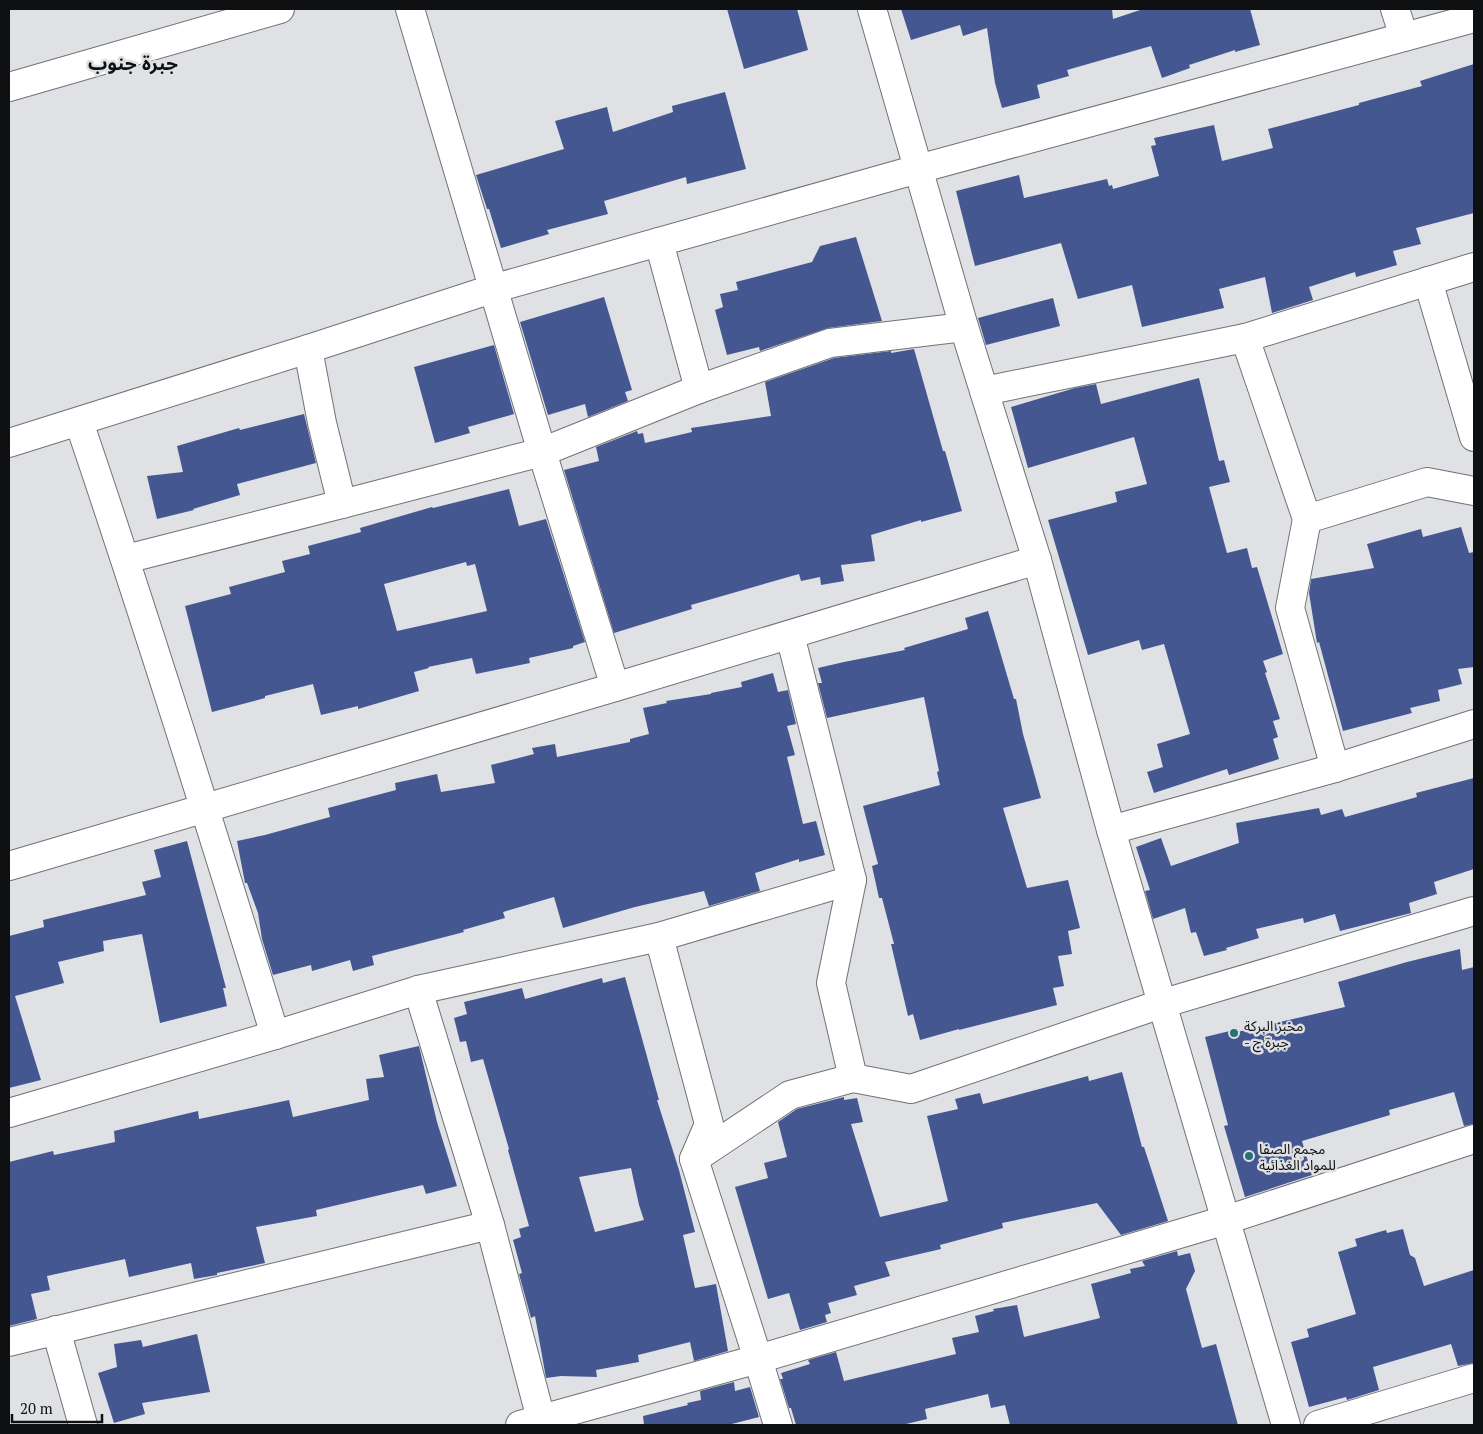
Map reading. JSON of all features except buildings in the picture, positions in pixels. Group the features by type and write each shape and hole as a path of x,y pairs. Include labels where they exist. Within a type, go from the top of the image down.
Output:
{"street":[{"path":"9,87 280,9"},
{"path":"410,9 492,289 615,687"},
{"path":"872,9 964,327 1037,560 1161,1004 1286,1425"},
{"path":"1395,9 1404,37"},
{"path":"9,443 492,289 918,169 1474,18"},
{"path":"659,242 698,389"},
{"path":"984,391 1245,338 1474,267"},
{"path":"1428,281 1474,437"},
{"path":"126,559 542,452 698,389 830,343 964,327"},
{"path":"1245,338 1307,518 1290,608 1335,768"},
{"path":"308,349 322,423 342,504"},
{"path":"79,422 126,559 206,809 275,1035"},
{"path":"1307,518 1428,482 1474,491"},
{"path":"9,866 206,809 1037,560"},
{"path":"790,635 852,880 831,983 853,1078"},
{"path":"1111,830 1335,768 1474,724"},
{"path":"9,1112 275,1035 418,990 659,937 852,880"},
{"path":"694,1159 790,1095 853,1078 911,1089 1161,1004 1474,911"},
{"path":"659,937 709,1124 694,1159 778,1425"},
{"path":"418,990 490,1225 530,1422 758,1359 1226,1220 1474,1139"},
{"path":"9,1342 490,1225"},
{"path":"56,1330 83,1425"},
{"path":"1318,1425 1474,1378"}],"place":[{"name":"مخبز البركة - جبرة ج","path":"1234,1033"},
{"name":"مجمع الصفا للمواد الغذائية","path":"1249,1156"}],"district":[{"name":"جبرة جنوب","path":"133,62"}]}
